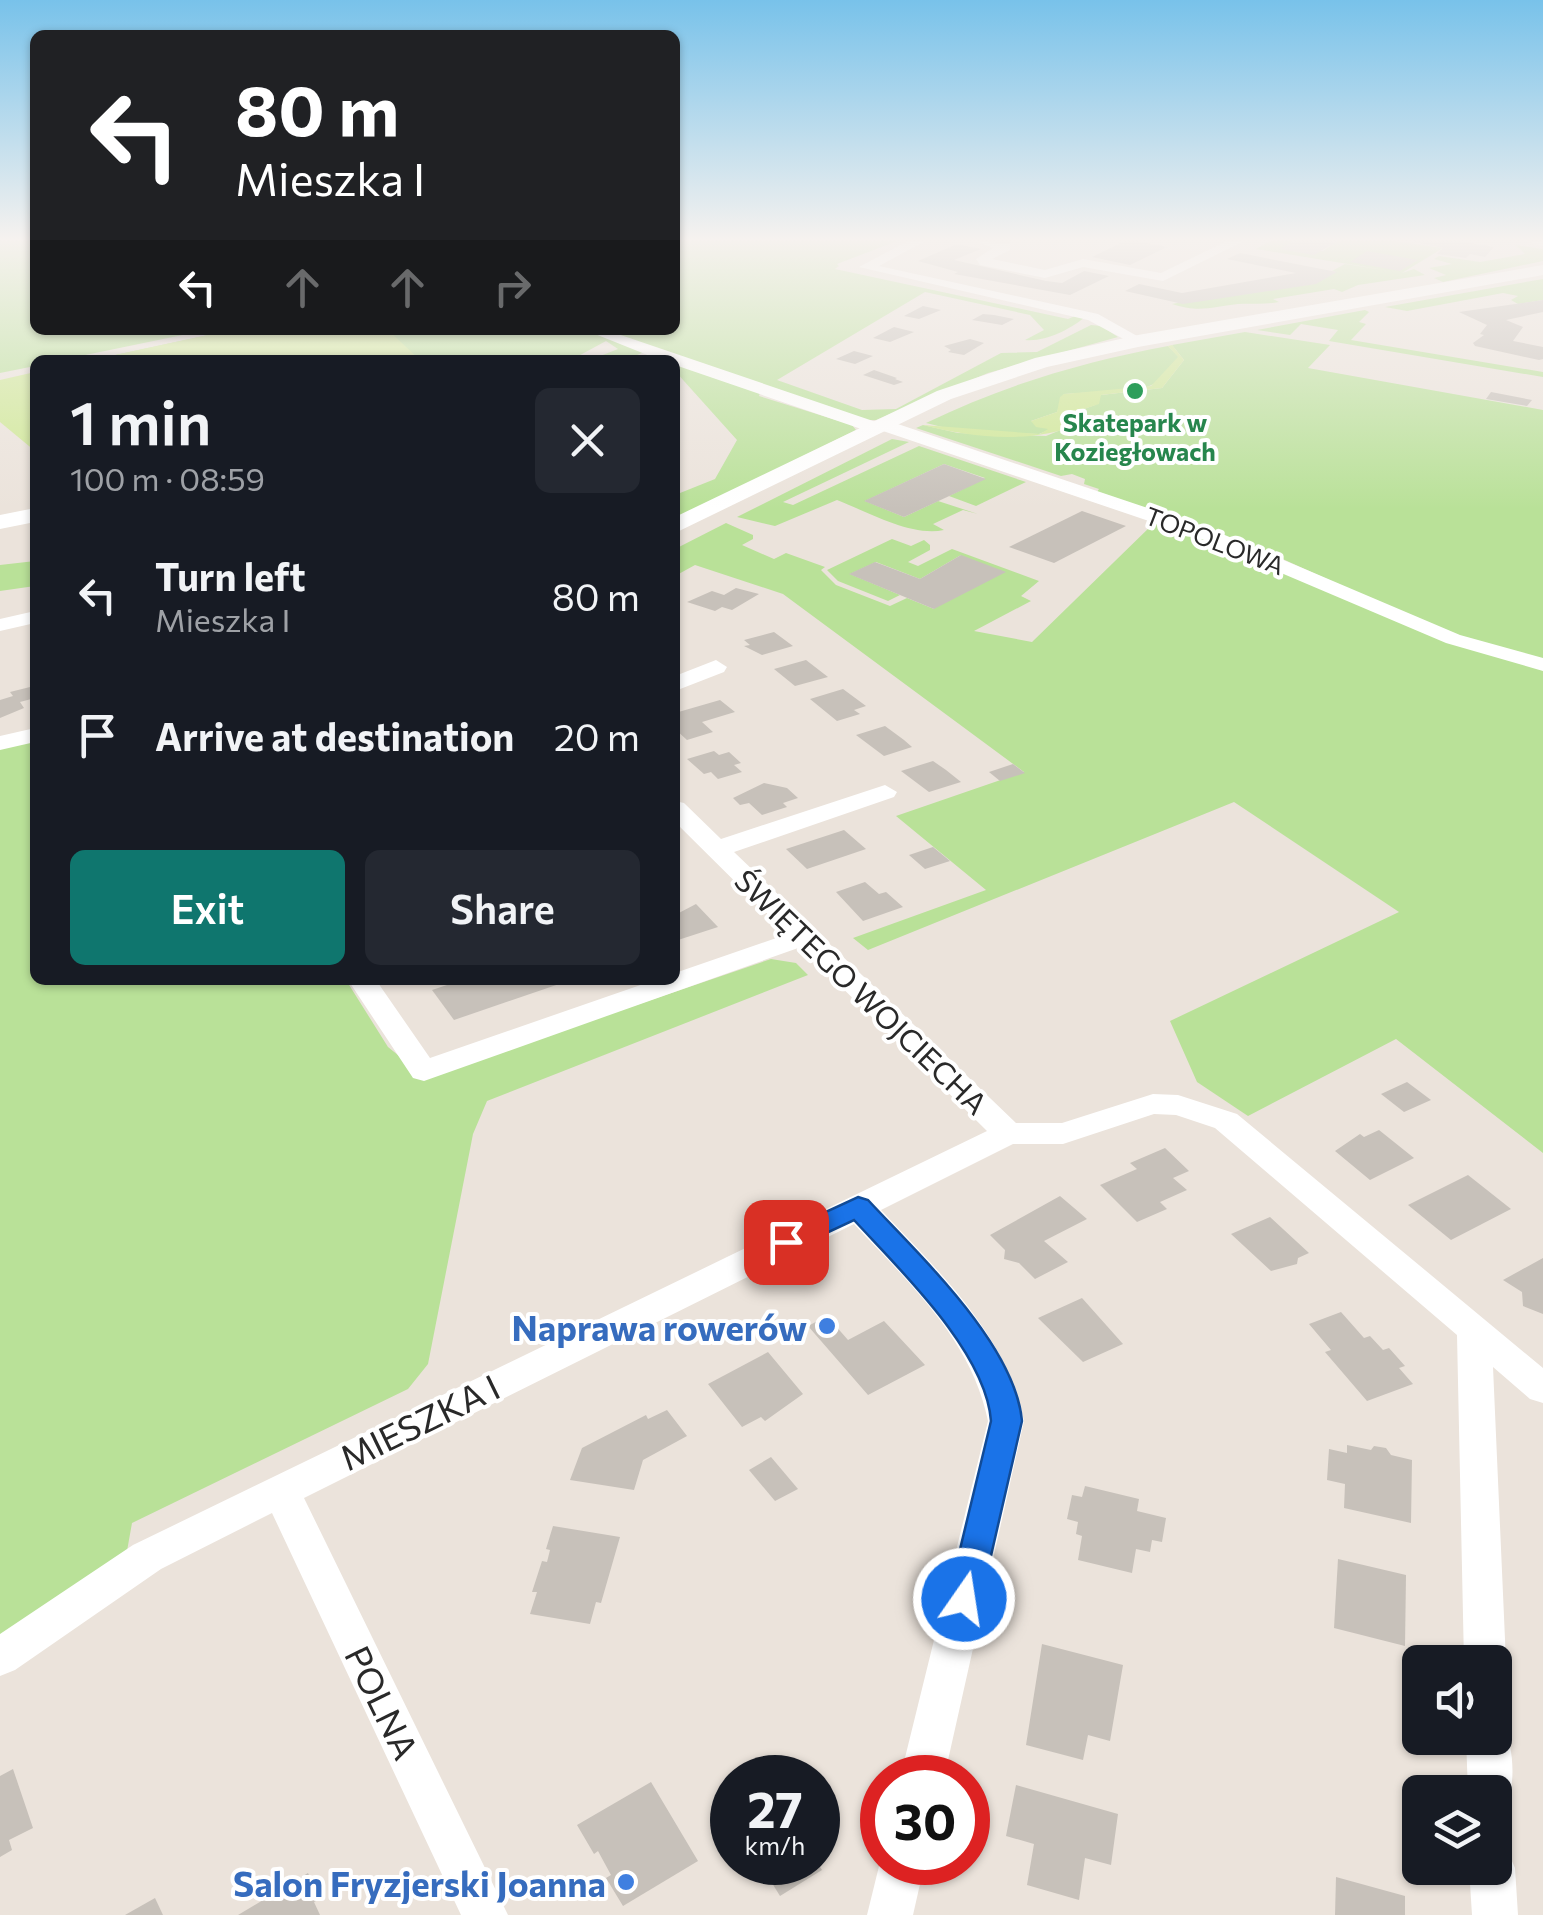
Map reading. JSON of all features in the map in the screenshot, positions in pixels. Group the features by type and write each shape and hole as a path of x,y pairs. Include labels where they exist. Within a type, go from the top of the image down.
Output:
{"street":[{"path":"1119,330 1138,341"},
{"path":"680,524 944,395 1001,374 1199,330"},
{"name":"TOPOLOWA","path":"606,335 661,355"},
{"name":"TOPOLOWA","path":"680,362 1206,534 1453,640 1543,665"},
{"path":"0,522 30,516"},
{"path":"0,625 30,617"},
{"path":"680,682 716,668"},
{"path":"0,744 30,735"},
{"name":"ŚWIĘTEGO WOJCIECHA","path":"717,848 885,792"},
{"name":"ŚWIĘTEGO WOJCIECHA","path":"680,813 1008,1134"},
{"path":"680,980 807,936"},
{"path":"365,985 424,1070 667,985"},
{"name":"MIESZKA I","path":"0,1657 147,1557 1008,1134 1063,1133 1153,1104 1178,1105 1226,1122 1543,1389"},
{"path":"858,1207 932,1286 992,1368 1004,1396 1006,1421 927,1755"},
{"path":"1474,1330 1484,1645"},
{"name":"POLNA","path":"280,1489 485,1915"},
{"path":"890,1915 897,1885"},
{"path":"1493,1885 1496,1915"}],"green space":[{"path":"0,330 30,330 30,335 183,335 85,355 30,355 30,367 0,373"},
{"path":"680,330 860,330 777,380 862,410 896,409 1001,353 1037,352 1080,330 1108,330 1118,337 988,373 876,420 864,420 761,389 759,396 852,425 856,430 680,517 680,493 715,479 737,440 680,377 680,355 603,355 618,349 606,341 580,355 115,355 208,335 680,335"},
{"path":"1043,330 1064,330 1041,339 1025,340"},
{"path":"1259,330 1295,330 1290,335"},
{"path":"1338,330 1360,330 1351,340 1543,372 1543,377 1329,341"},
{"path":"1245,332 1330,345 1308,368 1543,410 1543,660 1442,631 1276,556 1097,492 1099,489 1072,474 1061,476 916,428 923,425 958,433 1046,436 1080,422 1081,410 1095,405 1101,395 1162,388 1184,360 1172,345"},
{"path":"208,335 393,335 415,355 115,355"},
{"name":"Skatepark w Koziegłowach","path":"1172,345 1184,360 1162,388 1101,395 1099,404 1081,410 1079,424 1061,430 1042,434 1022,437 1002,437 923,425 1040,434 1048,429 1036,427 1031,421 1057,412 1064,394 1151,386 1178,357 1168,346"},
{"path":"1168,346 1179,357 1154,384 1142,389 1064,394 1057,412 1031,421 1051,429 1039,434 958,431 926,423 1044,376"},
{"path":"30,373 30,447 0,422 0,380"},
{"path":"892,439 909,442 783,502 793,505 919,446 1026,482 976,506 949,496 985,478 944,464 865,501 904,517 938,501 978,514 963,510 933,524 944,530 904,527 837,500 775,526 737,517"},
{"path":"726,523 753,535 742,545 774,559 786,553 825,567 821,570 836,585 890,606 907,598 934,609 961,555 920,579 876,562 850,574 900,595 888,601 838,581 827,570 892,539 911,546 924,540 930,550 908,562 918,566 952,549 1039,581 1021,596 1031,601 974,631 1032,642 1154,523 1228,546 1543,669 1543,1153 1396,1039 1248,1116 1197,1082 1170,1021 1399,912 1234,802 868,950 853,938 986,890 896,816 1024,772 783,594 695,565 680,573 680,546"},
{"path":"30,562 30,587 0,591 0,565"},
{"path":"30,740 30,985 349,985 388,1047 425,1077 771,959 796,963 808,975 487,1101 473,1134 428,1364 408,1389 132,1523 127,1551 0,1639 0,749"}],"building":[{"path":"888,330 914,332 890,342 873,338"},
{"path":"1483,330 1521,330 1513,341 1543,347 1543,359 1475,346 1473,343 1484,335 1480,334"},
{"path":"970,339 984,343 964,355 948,352 951,350 944,346"},
{"path":"854,351 873,356 855,364 836,359"},
{"path":"874,370 903,382 894,385 863,375"},
{"path":"1491,392 1532,400 1527,406 1486,399"},
{"path":"944,464 986,479 904,517 864,501"},
{"path":"1082,511 1126,526 1054,563 1009,547"},
{"path":"961,555 1006,572 934,609 849,574 875,562 920,579"},
{"path":"736,588 759,594 732,610 722,607 715,611 687,602 712,591 724,595"},
{"path":"774,632 793,646 762,655 744,646 750,645 744,640"},
{"path":"806,660 828,677 795,686 774,669"},
{"path":"30,687 30,699 20,702 24,708 0,718 0,700 13,696 10,692"},
{"path":"843,689 866,706 854,710 860,714 837,721 810,699"},
{"path":"720,700 735,712 702,722 713,732 687,740 680,734 680,712"},
{"path":"885,726 912,747 884,756 856,735"},
{"path":"714,751 719,755 729,752 741,763 734,765 742,772 718,779 711,772 704,774 687,759"},
{"path":"933,761 961,782 929,792 901,771"},
{"path":"1013,764 1025,773 1000,781 989,772"},
{"path":"764,783 787,788 798,798 783,803 787,807 762,815 749,803 740,805 733,798"},
{"path":"844,830 866,849 807,869 786,849"},
{"path":"933,847 950,861 925,869 909,855"},
{"path":"865,882 879,894 886,892 903,907 863,921 836,892"},
{"path":"696,904 718,927 680,939 680,912"},
{"path":"447,985 556,985 454,1020 432,990"},
{"path":"1407,1082 1431,1100 1404,1112 1381,1094"},
{"path":"1379,1130 1414,1158 1370,1180 1335,1151 1360,1134 1364,1137"},
{"path":"1165,1148 1189,1171 1173,1178 1187,1190 1160,1202 1167,1209 1137,1222 1100,1185 1137,1169 1130,1163"},
{"path":"1468,1175 1511,1209 1451,1240 1408,1205"},
{"path":"1060,1196 1087,1219 1044,1241 1068,1262 1035,1279 1019,1263 1004,1259 1005,1250 990,1235"},
{"path":"1270,1217 1309,1253 1298,1258 1297,1264 1271,1271 1231,1234"},
{"path":"1543,1258 1543,1314 1523,1306 1522,1292 1503,1280"},
{"path":"1082,1298 1123,1344 1083,1362 1038,1318"},
{"path":"1341,1312 1364,1338 1370,1336 1383,1350 1389,1348 1405,1366 1399,1368 1413,1384 1367,1401 1325,1352 1331,1350 1309,1324"},
{"path":"827,1316 848,1340 884,1321 925,1365 868,1395 808,1326"},
{"path":"768,1352 803,1394 765,1421 761,1417 742,1427 708,1384"},
{"path":"667,1410 687,1436 643,1460 634,1490 570,1480 582,1448 646,1415 648,1419"},
{"path":"1347,1445 1371,1450 1374,1446 1386,1448 1391,1455 1412,1460 1411,1523 1344,1508 1345,1484 1327,1480 1329,1449 1347,1453"},
{"path":"771,1457 798,1489 775,1501 749,1470"},
{"path":"1085,1486 1139,1499 1137,1511 1166,1518 1162,1542 1152,1540 1150,1552 1136,1549 1132,1573 1078,1560 1082,1536 1076,1534 1078,1522 1067,1519 1072,1495 1082,1497"},
{"path":"553,1526 620,1537 601,1603 596,1602 590,1624 530,1614 537,1592 532,1592 542,1561 547,1562 550,1550 546,1549"},
{"path":"1338,1559 1406,1575 1405,1645 1334,1628"},
{"path":"1042,1644 1123,1665 1110,1741 1088,1735 1083,1760 1026,1745"},
{"path":"13,1769 33,1828 9,1840 12,1850 0,1857 0,1776"},
{"path":"651,1782 698,1861 623,1906 606,1878 611,1875 598,1851 594,1854 577,1825"},
{"path":"1016,1785 1118,1814 1111,1865 1085,1858 1079,1900 1027,1885 1034,1844 1006,1836"},
{"path":"308,1873 320,1899 314,1902 320,1915 238,1915"},
{"path":"1336,1877 1405,1896 1405,1915 1335,1915"},
{"path":"773,1885 798,1885 780,1896"},
{"path":"155,1898 163,1915 125,1915"}],"place":[{"name":"Skatepark w Koziegłowach","path":"1135,391"},
{"name":"Naprawa rowerów","path":"827,1326"},
{"name":"Salon Fryzjerski Joanna","path":"626,1882"}],"route":[{"path":"786,1242 858,1207 932,1286 992,1368 1004,1396 1006,1421 964,1599"}]}
